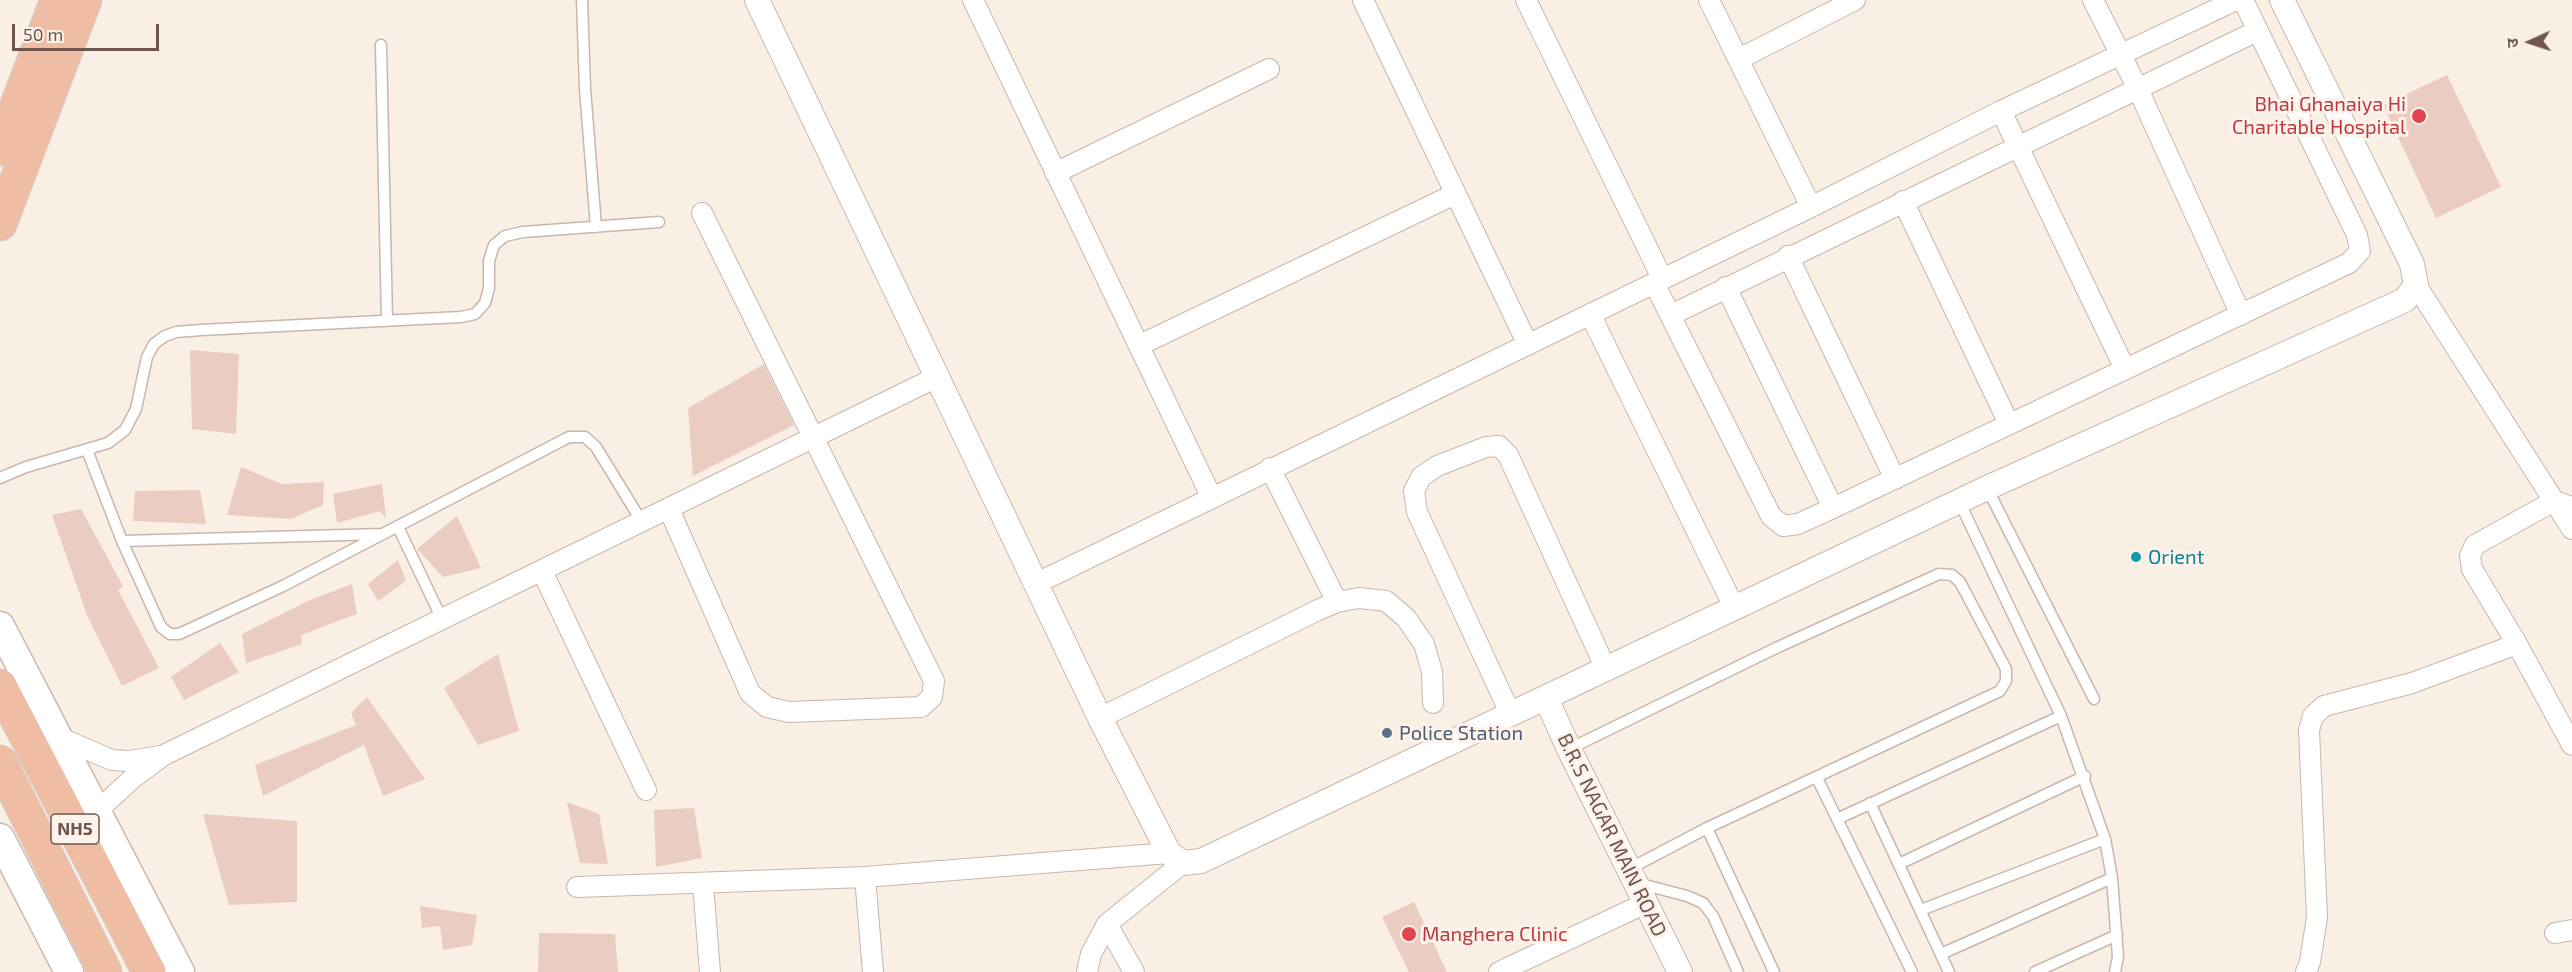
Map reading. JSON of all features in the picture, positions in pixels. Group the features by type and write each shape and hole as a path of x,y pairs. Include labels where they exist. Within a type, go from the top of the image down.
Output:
{"highway":[{"path":"0,149 57,0"},
{"path":"0,224 86,0"},
{"name":"NH5","path":"0,686 149,972"},
{"name":"NH5","path":"0,762 105,972"}],"main road":[{"path":"0,626 180,972"},
{"path":"0,838 69,972"}],"street":[{"path":"757,0 939,376 1100,718 1176,858"},
{"path":"1363,0 1528,345"},
{"path":"1526,0 1658,281 1671,315 1771,516 1783,526 1798,524 1833,508 2241,315 2349,263 2360,251 2357,236 2243,0"},
{"path":"1709,0 1811,207"},
{"path":"1738,59 1856,0"},
{"path":"2093,0 2137,87 2241,315"},
{"path":"1035,584 1211,496 1811,207 2001,111 2236,0"},
{"path":"2282,0 2412,264 2415,285 2563,504 2572,529"},
{"path":"979,2 1055,173 1211,496"},
{"path":"1671,315 1788,256 2256,31"},
{"path":"1055,173 1269,69"},
{"path":"2001,111 2125,369"},
{"path":"1140,345 1455,195"},
{"path":"1903,201 2009,424"},
{"path":"669,509 750,693 767,708 789,712 921,707 932,697 934,681 702,213"},
{"path":"1788,256 1895,479"},
{"path":"576,887 865,877 1176,858 1200,861 1959,501 2405,300 2415,285"},
{"path":"1726,287 1833,508"},
{"path":"1590,314 1734,607"},
{"path":"97,811 164,755 939,376"},
{"path":"1511,715 1417,512 1414,491 1421,477 1437,466 1486,447 1499,446 1508,455 1606,669"},
{"path":"1270,468 1336,602"},
{"path":"2563,504 2475,545 2470,556 2472,569 2517,644 2572,745"},
{"path":"542,571 646,790"},
{"path":"1100,718 1336,602 1359,598 1386,601 1406,618 1424,644 1432,672 1433,704"},
{"path":"2306,972 2310,962 2317,917 2309,730 2313,716 2324,706 2412,683 2517,644"},
{"name":"B.R.S NAGAR MAIN ROAD","path":"1545,698 1680,972"},
{"path":"58,737 112,759 129,761 164,755"},
{"path":"1087,972 1091,954 1107,924 1176,858"},
{"path":"865,877 873,972"},
{"path":"703,884 710,972"},
{"path":"1499,972 1637,885"},
{"path":"1107,924 1134,972"}],"lane":[{"path":"582,0 585,89 596,227"},
{"path":"381,45 387,320"},
{"path":"0,478 26,467 108,443 125,430 136,409 147,357 154,344 165,336 201,330 461,317 475,314 485,303 489,288 489,261 494,245 505,236 523,232 659,222"},
{"path":"87,450 122,541 161,627 170,634 179,634 283,586 569,437 585,437 596,447 642,522"},
{"path":"1987,488 2094,699"},
{"path":"1959,501 2061,716 2085,776 2105,839 2112,878 2118,957 2115,972"},
{"path":"398,527 442,619"},
{"path":"122,541 385,534"},
{"path":"1569,750 1776,648 1939,574 1952,575 1960,582 2006,669 2006,681 2000,691 1707,828 1637,885"},
{"path":"1837,819 2061,716"},
{"path":"1899,864 2085,776"},
{"path":"1817,777 1912,972"},
{"path":"1870,803 1950,972"},
{"path":"1707,828 1774,972"},
{"path":"1921,910 2105,839"},
{"path":"1941,954 2112,878"},
{"path":"1637,885 1687,896 1703,903 1713,916 1738,972"},
{"path":"2035,972 2116,935"}],"building":[{"path":"2447,75 2501,187 2436,218 2383,105"},
{"path":"190,350 239,354 236,434 192,429"},
{"path":"764,364 794,425 693,476 688,408"},
{"path":"241,467 282,484 324,482 323,505 291,519 227,515"},
{"path":"382,484 386,518 380,511 337,523 333,494"},
{"path":"200,490 206,524 133,521 135,491"},
{"path":"81,509 123,586 118,590 159,668 122,686 87,615 52,515"},
{"path":"457,516 481,568 443,577 417,549"},
{"path":"398,560 406,581 378,601 368,584"},
{"path":"352,584 357,614 301,635 302,644 246,663 242,634 310,600"},
{"path":"220,643 239,672 184,700 171,677"},
{"path":"498,654 519,731 478,745 444,688"},
{"path":"367,697 425,779 383,796 364,745 263,796 255,765 356,725 351,713"},
{"path":"567,802 599,814 608,864 580,863"},
{"path":"694,808 702,858 656,867 654,810"},
{"path":"203,814 297,821 297,902 229,905"},
{"path":"1414,902 1447,972 1409,972 1382,917"},
{"path":"420,906 477,915 472,945 443,950 440,926 422,928"},
{"path":"539,933 615,934 618,972 538,972"}],"place":[{"name":"Bhai Ghanaiya Hi Charitable Hospital","path":"2419,116"},
{"name":"Orient","path":"2136,557"},
{"name":"Police Station","path":"1387,733"},
{"name":"Manghera Clinic","path":"1409,934"}]}
